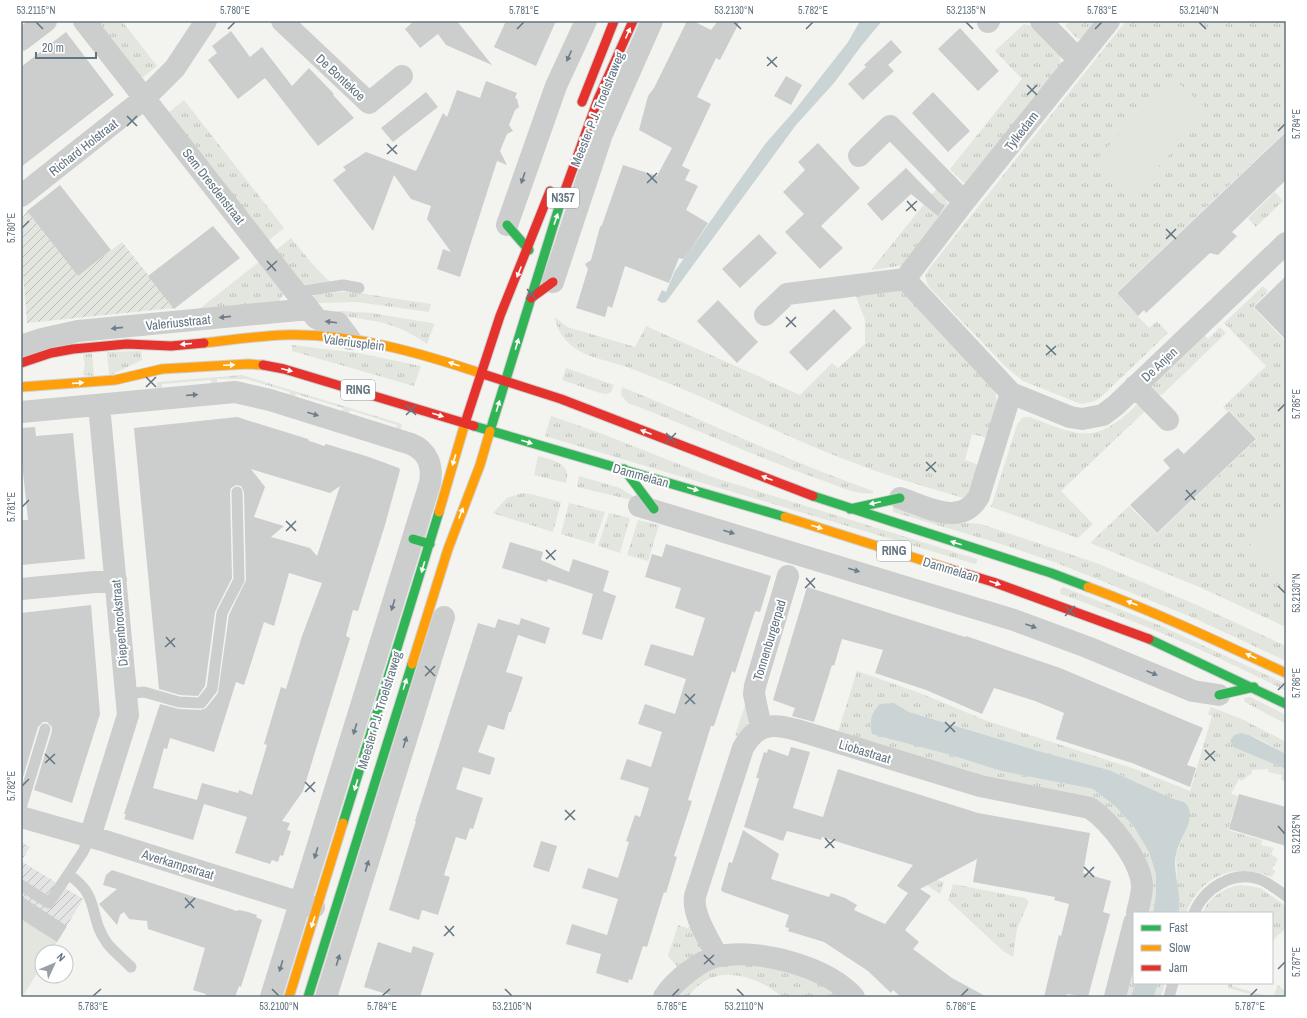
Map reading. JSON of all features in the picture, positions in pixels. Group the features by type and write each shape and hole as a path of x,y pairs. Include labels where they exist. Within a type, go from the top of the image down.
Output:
{"main road":[{"name":"Meester P.J. Troelstraweg","path":"578,113 614,21"},
{"name":"Meester P.J. Troelstraweg","path":"506,381 555,220 598,98 633,21"},
{"name":"N357","path":"465,423 480,373 500,316 528,250 552,185"},
{"path":"507,225 528,250"},
{"path":"531,298 553,282"},
{"name":"Valeriusplein","path":"225,340 284,335 350,340 379,344 427,355 506,381"},
{"name":"Valeriusstraat","path":"21,363 54,347 127,344 171,346 225,340"},
{"path":"54,347 70,353 74,358"},
{"name":"RING","path":"21,387 115,380 135,377 162,369 248,364 262,365 291,371 490,431"},
{"path":"42,385 69,375"},
{"name":"N357","path":"490,431 506,381"},
{"name":"Dammelaan","path":"506,381 561,399 803,493 1051,573 1135,604 1286,673"},
{"name":"Meester P.J. Troelstraweg","path":"422,542 465,423"},
{"name":"Meester P.J. Troelstraweg","path":"290,997 326,910 433,599 448,550 480,465 490,431"},
{"name":"Dammelaan","path":"490,431 624,469 993,582 1150,640 1254,687 1286,704"},
{"path":"624,469 646,507"},
{"path":"850,509 900,498"},
{"path":"433,599 444,617"},
{"path":"1219,695 1254,687"},
{"name":"Meester P.J. Troelstraweg","path":"308,997 326,910"}],"street":[{"path":"21,40 46,21"},
{"name":"Sem Dresdenstraat","path":"84,21 319,320 338,323 350,340"},
{"path":"145,98 175,68 206,21"},
{"name":"De Bontekoe","path":"282,21 369,103 402,76"},
{"path":"507,225 556,86 586,21"},
{"name":"Meester P.J. Troelstraweg","path":"553,282 602,134 652,21"},
{"path":"1042,21 1078,59"},
{"name":"Tylkedam","path":"905,280 964,202 1109,21"},
{"name":"Richard Holstraat","path":"21,196 145,98"},
{"path":"859,156 890,126 964,202"},
{"name":"De Anjen","path":"1011,393 1070,417 1082,419 1103,415 1285,245"},
{"path":"765,315 787,294 905,280 1011,393 979,496 972,507 961,514 950,514 900,498"},
{"name":"Valeriusstraat","path":"21,346 54,347 78,331 303,300"},
{"path":"21,412 138,400 135,377"},
{"path":"1135,386 1168,420"},
{"name":"Meester P.J. Troelstraweg","path":"138,400 235,392 246,394 411,444 423,450 431,470 422,542 326,910 326,997"},
{"name":"Diepenbrockstraat","path":"90,837 128,715 99,405"},
{"path":"646,507 1014,620 1093,649 1193,691 1219,695"},
{"name":"Tonnenburgerpad","path":"761,728 754,694 755,686 788,576"},
{"path":"21,589 116,580"},
{"name":"Meester P.J. Troelstraweg","path":"271,997 326,910 444,617"},
{"name":"Liobastraat","path":"761,728 780,725 980,786 1090,808 1097,813 1124,842 1139,874 1142,884 1137,912"},
{"path":"717,956 697,917 694,903 695,896 742,748 748,738 761,728"},
{"name":"Averkampstraat","path":"21,817 326,910"},
{"path":"1115,997 1133,927"},
{"path":"664,997 673,985 689,971 717,956 756,955 798,965 833,980 854,997"}],"lane":[{"path":"303,300 343,284 359,288"},
{"path":"125,694 144,692 179,702 202,704 212,689 222,613 239,580 237,492"},
{"path":"21,808 45,729"},
{"path":"21,885 50,903 69,874 90,837"},
{"path":"69,874 80,882 90,895 106,942 131,967"},
{"path":"1195,912 1204,895 1213,887 1231,879 1249,877 1259,879 1286,896"},
{"path":"1169,997 1173,984"}],"shaded area":[{"path":"860,21 882,21 834,83 796,125 666,302 662,303 657,300 662,290 666,292 675,271 766,143 795,110 848,42"},
{"path":"894,703 909,712 1042,752 1109,770 1186,804 1189,809 1189,821 1178,848 1175,861 1179,899 1178,912 1153,912 1156,894 1156,874 1149,852 1134,827 1115,806 1093,789 1001,771 951,755 872,734 871,721 880,704"},
{"path":"1241,733 1249,735 1286,754 1286,769 1233,747 1230,741 1234,735"},
{"path":"21,842 30,847 21,861"},
{"path":"21,861 83,899 57,942 21,918"},
{"path":"1135,984 1158,984 1154,997 1131,997"}],"green space":[{"path":"96,21 122,21 157,66 141,79"},
{"path":"1069,21 1098,21 1082,38 1078,39 1065,26"},
{"path":"1126,21 1286,21 1286,131 1116,293 1149,328 1157,321 1168,333 1101,397 1095,401 1081,404 1023,381 1007,368 928,286 925,276 928,270"},
{"path":"1024,24 1033,26 1059,53 1061,65 967,183 964,183 950,169 1022,79 995,51"},
{"path":"1171,76 1209,111 1132,196 1094,162"},
{"path":"184,100 284,228 268,241 168,113"},
{"path":"938,187 944,195 948,205 905,265 871,270"},
{"path":"1275,192 1283,201 1256,227 1248,218"},
{"path":"27,211 78,276 122,242 174,308 27,323 21,249 21,220"},
{"path":"291,238 315,267 330,282 303,285 276,250"},
{"path":"260,261 284,294 279,301 198,310"},
{"path":"1263,286 1268,291 1253,307 1286,342 1286,511 1250,546 1281,579 1286,575 1286,627 1197,586 1090,543 1129,506 1157,534 1257,439 1229,410 1227,411 1223,407 1266,366 1224,323"},
{"path":"901,290 995,388 997,405 987,438 972,434 965,460 979,465 966,499 875,471 792,438 678,387 624,366 587,355 576,349 565,339 559,331 555,317 567,327 635,347 646,326 800,395 832,363 838,368 865,344 865,320 855,294"},
{"path":"353,292 431,304 429,312 357,302 315,303 313,297 315,294"},
{"path":"341,311 371,313 432,323 434,325 427,344 406,331 392,326 332,312"},
{"path":"1220,327 1226,333 1163,394 1158,396 1151,390 1151,383 1203,333 1208,339"},
{"path":"292,345 358,353 421,366 414,386 292,351"},
{"path":"141,351 142,360 111,375 109,373 107,352"},
{"path":"92,353 94,376 83,375 85,364 83,355"},
{"path":"566,368 614,385 611,392 606,394 600,393 562,380"},
{"path":"242,375 402,424 399,435 395,434 397,425 350,410 347,417 341,415 343,408 296,394 294,400 288,398 290,392 246,379 217,379 217,386 211,386 211,380 162,384 162,393 157,392 157,382"},
{"path":"622,387 778,454 873,491 873,493 867,494 854,492 796,471 628,403 621,395"},
{"path":"1138,404 1145,411 1061,491 1093,524 1078,538 991,507 1017,425 1022,418 1033,418 1073,432 1095,432 1105,429 1115,423"},
{"path":"551,416 600,433 709,476 977,559 977,562 975,564 545,436"},
{"path":"538,456 555,461 564,467 567,476 566,483 534,475"},
{"path":"579,476 620,488 634,497 632,500 577,487"},
{"path":"522,493 561,502 553,532 493,513 507,498"},
{"path":"569,503 605,512 594,544 561,534"},
{"path":"893,507 958,522 981,524 1099,564 1197,605 1286,646 1286,661 1194,618 1057,563 1001,544 893,512"},
{"path":"1286,511 1286,575 1281,579 1250,546"},
{"path":"609,513 630,518 620,553 598,546"},
{"path":"638,520 659,525 648,561 627,555"},
{"path":"1063,587 1159,625 1286,684 1286,691 1259,677 1175,639 1061,594 1060,590"},
{"path":"857,671 920,693 987,721 1135,769 1190,791 1212,716 1208,714 1211,707 1244,720 1286,742 1286,754 1261,740 1247,735 1234,735 1230,741 1233,747 1286,769 1286,781 1281,780 1282,775 1268,772 1268,769 1252,770 1252,773 1241,781 1239,779 1231,794 1238,796 1228,830 1262,840 1261,845 1274,848 1271,854 1278,859 1272,869 1275,871 1272,877 1258,872 1245,871 1220,875 1200,890 1192,900 1186,912 1178,912 1176,854 1187,827 1181,800 1171,798 1109,770 1042,752 909,712 894,703 951,755 1001,771 1093,789 1115,806 1134,827 1149,852 1156,874 1156,894 1153,912 1143,912 1121,829 981,779 837,735"},
{"path":"1250,697 1286,715 1286,724 1245,702 1244,698"},
{"path":"746,703 748,722 740,737 735,735"},
{"path":"909,871 944,882 940,894 907,872"},
{"path":"953,884 1025,898 1029,902 1017,928 1013,957 1003,951 948,900"},
{"path":"1240,885 1260,888 1286,906 1286,928 1273,940 1273,912 1202,912 1213,898 1228,888"},
{"path":"21,918 57,942 56,944 34,944 34,978 21,997"},
{"path":"678,925 687,928 693,925 701,949 699,953 679,969 668,956"},
{"path":"1133,952 1133,984 1135,984 1131,997 1121,997"},
{"path":"738,961 803,975 841,997 791,998 778,994 767,986 745,977 724,975 705,981 688,997 672,997 708,969"},
{"path":"1158,984 1165,984 1161,997 1154,997"},
{"path":"1229,984 1232,984 1232,986 1270,997 1260,997 1228,988"},
{"path":"1278,985 1286,992 1286,997 1273,997"}],"building":[{"path":"414,21 457,21 492,65 446,45 438,34 420,48 405,29"},
{"path":"506,21 556,21 536,66 494,47"},
{"path":"687,21 693,21 711,30 718,21 740,21 720,60 716,58 697,97 711,104 682,166 690,170 685,180 698,186 686,210 708,223 688,253 683,259 679,258 669,283 625,266 612,308 608,306 605,317 576,308 588,269 585,264 591,260 600,227 623,165 657,176 672,148 639,130 648,96 654,88"},
{"path":"960,28 999,71 978,91 938,49"},
{"path":"231,31 250,57 262,47 292,86 309,68 354,118 318,146 265,78 238,99 208,60 217,53 212,46"},
{"path":"66,32 114,95 21,167 21,67"},
{"path":"891,40 902,52 888,65 894,71 863,100 848,84 866,67 864,65"},
{"path":"786,76 802,85 791,105 774,96"},
{"path":"486,81 517,93 515,98 517,99 519,107 515,110 509,125 513,131 507,134 500,151 507,165 497,161 460,277 437,269 443,249 451,252 427,219 431,206 411,199 394,175 373,231 333,180 346,170 343,167 366,152 416,171 443,113 447,117 457,90 480,98"},
{"path":"426,92 438,107 393,142 381,128"},
{"path":"933,92 970,131 948,152 912,113"},
{"path":"1286,132 1286,180 1232,232 1237,236 1218,255 1210,253 1146,313 1144,310 1138,316 1117,293"},
{"path":"818,143 860,188 821,226 843,248 820,269 785,232 804,214 783,192 805,170 798,162"},
{"path":"906,168 944,207 938,216 911,194 882,221 867,204"},
{"path":"60,185 111,250 78,276 27,211"},
{"path":"213,226 240,258 174,309 148,276"},
{"path":"759,234 777,253 740,288 722,269"},
{"path":"1286,276 1286,340 1254,307"},
{"path":"718,300 758,342 737,363 697,321"},
{"path":"834,309 852,328 807,371 789,352"},
{"path":"1229,411 1256,439 1157,533 1130,505 1170,468 1163,460 1178,448 1184,454"},
{"path":"237,417 308,439 309,441 324,446 326,444 366,456 399,468 400,470 385,525 358,611 353,610 346,636 350,638 303,791 282,821 290,823 287,830 291,831 283,856 280,855 278,862 272,860 270,864 235,853 247,817 204,804 193,840 124,819 126,814 124,814 160,704 179,709 201,710 206,708 218,693 229,615 246,580 244,492 241,486 236,485 231,488 230,492 232,578 215,612 205,686 198,696 180,695 159,689 134,428","holes":["251,469 330,493 340,486 317,556 310,548 271,537 284,526 254,517 265,487","289,573 322,583 302,636 286,689 281,687 264,744 267,745 252,795 239,790 238,793 202,783 197,800 153,788 164,748 167,749 170,738 214,752 236,682 244,685 264,622 274,626"]},
{"path":"35,427 36,436 73,433 85,559 21,565 21,520 28,520 21,453 21,428"},
{"path":"510,542 543,552 541,560 569,572 573,559 609,571 603,591 616,596 602,640 582,634 593,594 548,579 547,582 502,568"},
{"path":"666,544 771,576 760,612 755,611 735,673 732,671 714,726 711,726 688,800 692,801 674,856 677,857 666,893 664,892 647,947 643,946 632,980 629,979 628,983 596,973 601,954 566,944 572,924 607,935 618,899 582,888 588,868 618,878 629,842 626,841 635,815 640,817 649,788 620,779 627,759 651,767 662,732 638,724 645,704 675,714 686,679 644,665 651,644 693,656 705,618 675,608 681,588 645,577 652,554 662,557"},
{"path":"807,587 965,637 966,636 1060,668 1203,728 1187,765 1196,768 1190,787 1132,763 1056,739 1064,713 1035,701 994,688 982,714 926,690 875,673 883,650 842,639 814,722 792,716 795,708 773,700"},
{"path":"91,605 100,714 72,803 34,790 52,731 52,727 47,722 43,722 38,727 21,784 21,613"},
{"path":"521,618 550,628 545,644 518,635 506,672 523,677 511,712 509,712 504,730 488,725 478,752 495,758 490,775 463,767 456,789 483,798 473,829 470,828 466,840 456,837 444,875 450,877 438,915 422,910 419,920 389,910 415,821 478,623 495,628 498,619 519,625"},
{"path":"791,747 810,752 793,808 823,817 838,769 978,813 1090,833 1083,873 1111,881 1103,912 1110,914 1088,997 1067,994 1066,997 1044,997 1059,935 1061,936 1069,904 1054,900 1055,897 973,882 977,859 920,889 931,896 905,930 919,942 913,949 952,978 987,997 901,997 893,990 891,993 868,971 824,942 788,931 789,928 785,927 789,915 723,892 721,890 729,862 732,863 743,830 779,854 771,879 829,897 831,893 845,898 857,905 854,910 885,924 908,893 897,886 913,865 822,837 821,840 787,831 783,841 744,827 759,778 756,778 764,752 767,753 768,749 788,756"},
{"path":"1239,794 1286,807 1286,846 1229,829"},
{"path":"541,841 557,846 549,872 533,867"},
{"path":"112,870 237,911 239,910 257,915 256,917 262,920 241,987 239,986 235,997 205,997 206,994 193,990 205,948 148,929 147,921 129,919 124,912 120,915 117,925 99,904 117,889 103,885 106,875"},
{"path":"21,896 67,926 57,942 21,919"},
{"path":"378,942 411,953 413,946 434,953 420,997 396,997 364,987"}],"traffic: fast":[{"path":"490,431 560,204"},
{"path":"507,225 529,250"},
{"path":"474,426 785,517"},
{"path":"624,469 654,509"},
{"path":"813,496 1051,573 1088,587"},
{"path":"850,509 900,498"},
{"path":"343,823 439,512"},
{"path":"413,539 430,544"},
{"path":"1149,639 1286,704"},
{"path":"308,997 412,664"},
{"path":"1219,695 1254,687"}],"traffic: slow":[{"path":"204,343 284,335 336,337 412,352 486,375"},
{"path":"21,387 115,380 162,369 248,364 263,365"},
{"path":"439,512 465,423"},
{"path":"412,664 448,549 480,465 490,431"},
{"path":"785,517 950,569"},
{"path":"1088,587 1163,617 1286,673"},
{"path":"289,997 343,823"}],"traffic: jam":[{"path":"582,102 614,21"},
{"path":"560,204 598,99 633,21"},
{"path":"465,423 500,316 550,191"},
{"path":"531,298 553,282"},
{"path":"21,363 51,353 73,349 127,344 171,346 204,343"},
{"path":"263,365 284,369 474,426"},
{"path":"486,375 561,399 813,496"},
{"path":"950,569 993,582 1149,639"}]}
